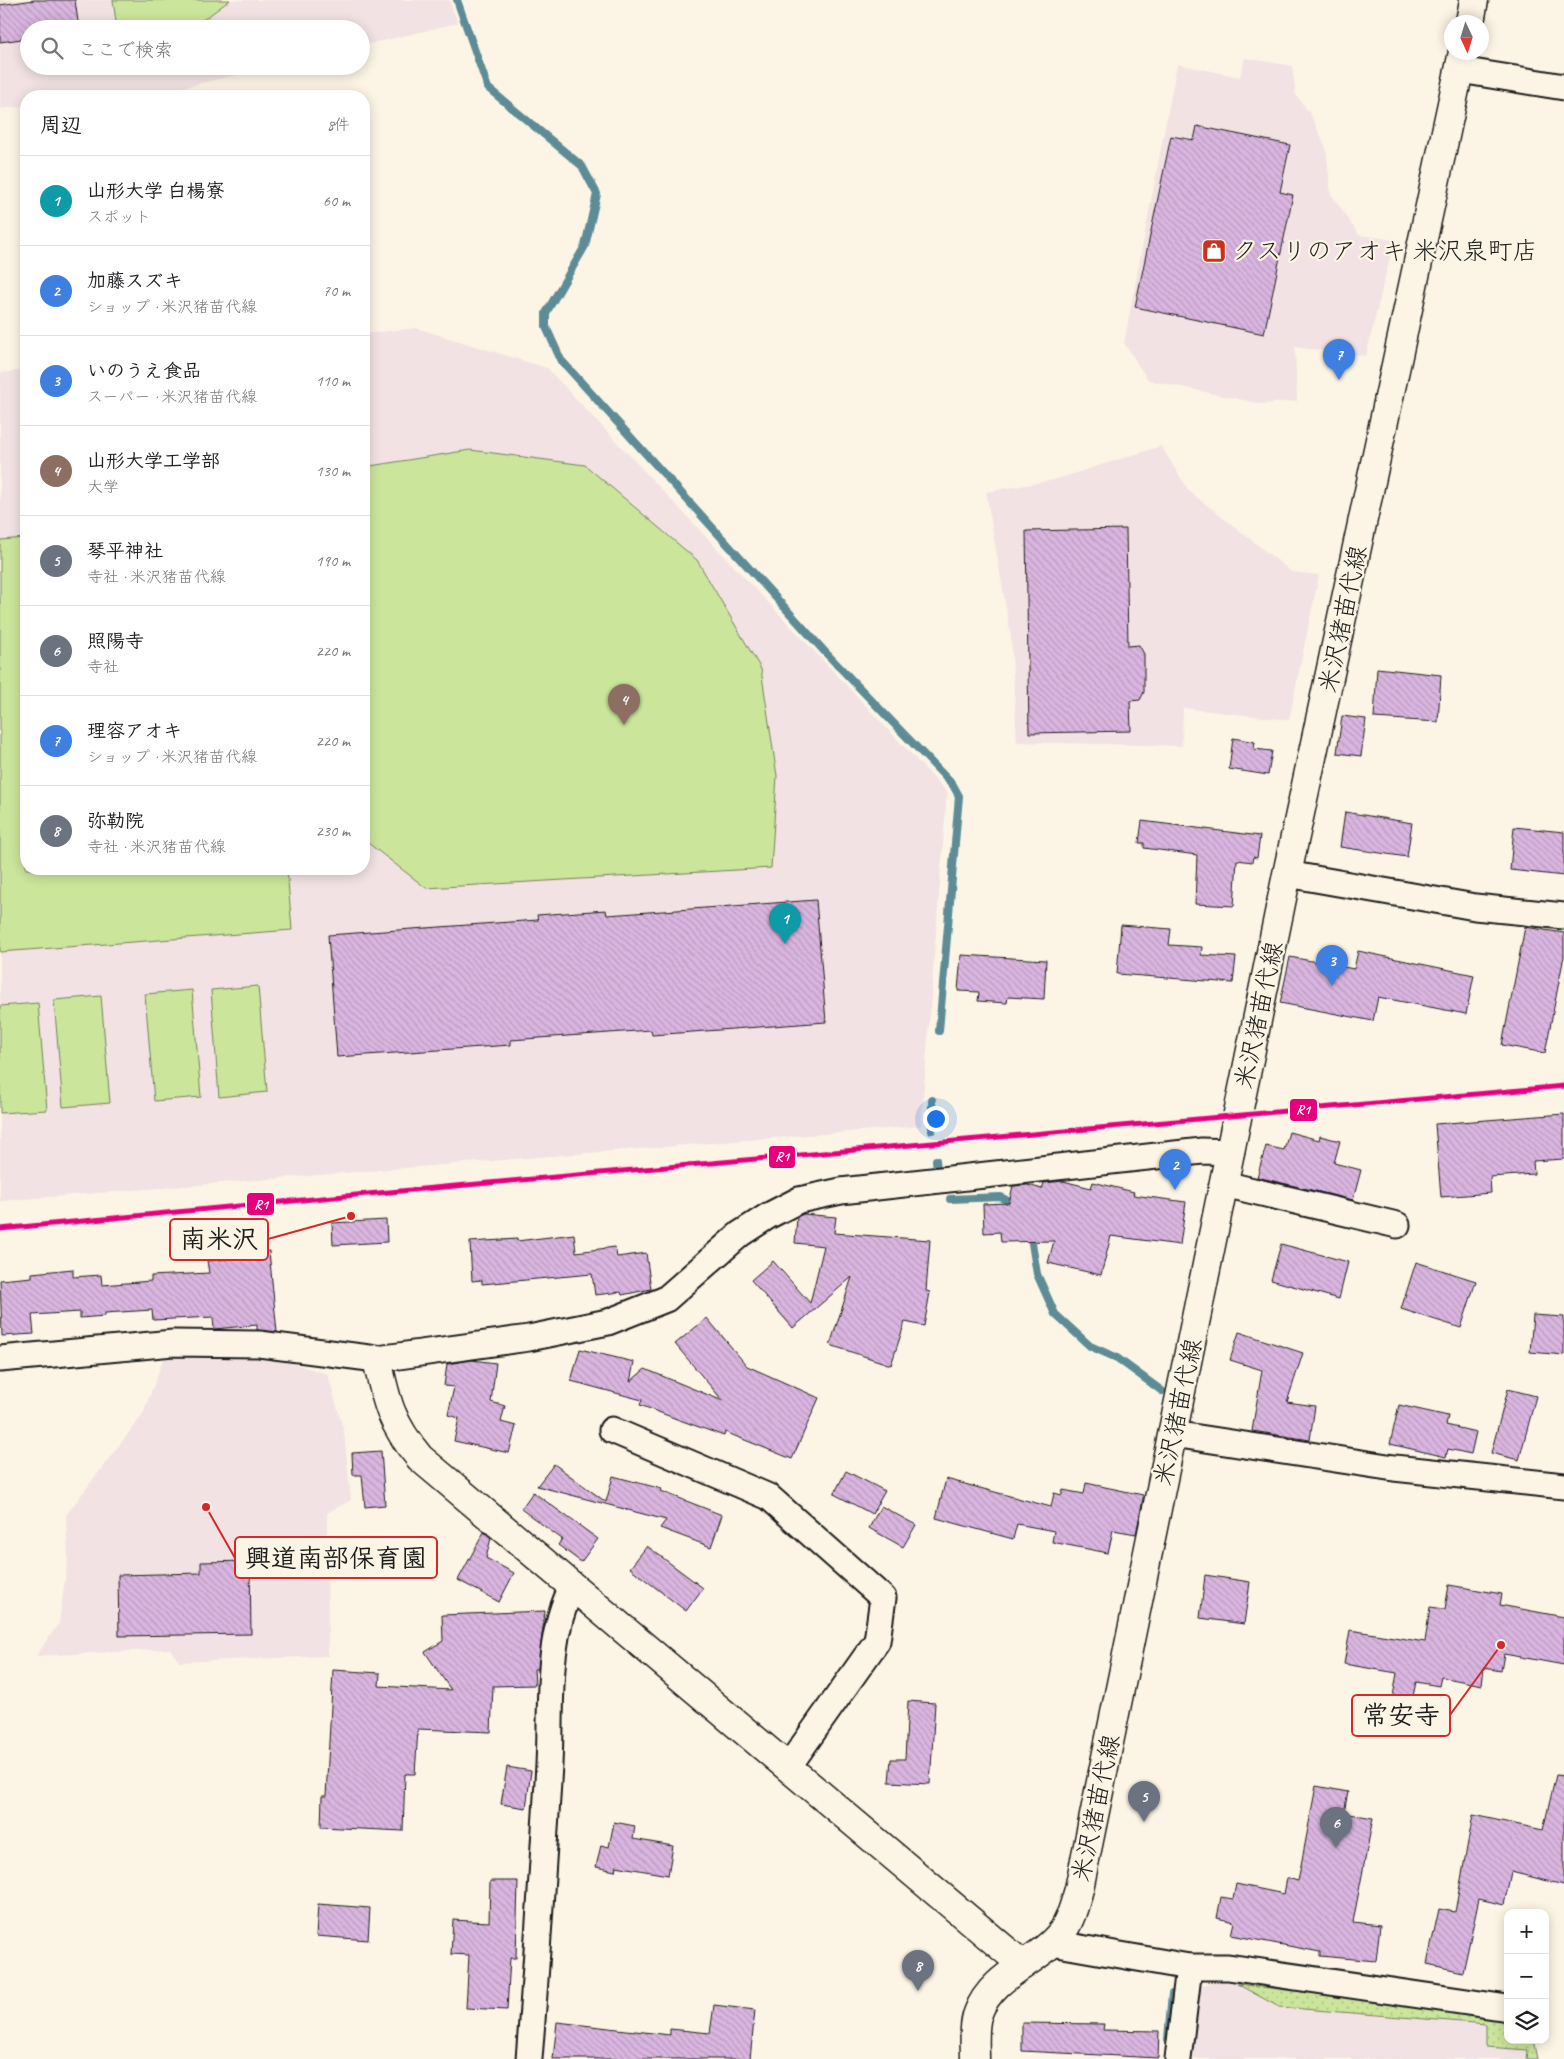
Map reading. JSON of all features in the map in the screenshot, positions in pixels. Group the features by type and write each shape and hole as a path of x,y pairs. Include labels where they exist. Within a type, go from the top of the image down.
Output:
{"main road":[{"path":"1471,15 1474,0"},
{"name":"米沢猪苗代線","path":"975,2059 977,2015 988,1992 1052,1943 1063,1931 1071,1915 1079,1889 1288,874 1462,61"},
{"path":"377,1360 387,1405 403,1438 420,1458 1023,1965"}],"street":[{"path":"1462,61 1564,87"},
{"path":"1288,874 1475,907 1564,916"},
{"path":"0,1359 173,1343 259,1344 377,1360 528,1338 608,1322 666,1299 740,1234 768,1216 799,1200 841,1191 1010,1171 1202,1151 1231,1152"},
{"path":"1224,1184 1397,1226"},
{"path":"612,1430 769,1497 883,1598 878,1641 788,1767"},
{"path":"1173,1434 1394,1468 1564,1486"},
{"path":"529,2059 547,1792 555,1634 563,1605 572,1587"},
{"path":"1052,1943 1189,1967 1228,1967 1504,2007"},
{"path":"1178,2059 1189,1967"}],"shaded area":[{"path":"0,0 449,0 458,23 370,44 370,20 20,20 20,75 236,75 167,90 20,90 20,107 0,109"},
{"name":"クスリのアオキ 米沢泉町店","path":"1245,58 1292,66 1296,95 1311,115 1326,148 1331,194 1359,235 1394,240 1366,356 1295,347 1297,401 1262,404 1148,380 1124,343 1177,64 1240,77"},
{"path":"416,328 547,368 947,792 921,1126 0,1201 0,373 20,371 20,875 370,875 370,333"},
{"path":"1161,446 1189,491 1292,572 1319,575 1289,720 1183,708 1182,746 1017,742 1011,637 986,492 1054,480"},
{"path":"165,1355 265,1355 328,1374 344,1432 351,1500 327,1513 328,1656 179,1662 170,1649 36,1656 59,1623 68,1558 66,1515 143,1414"},
{"path":"1220,1980 1504,2016 1504,2044 1535,2044 1538,2059 1193,2059 1200,1986"}],"green space":[{"path":"113,0 230,0 203,20 116,20"},
{"path":"470,450 585,465 697,560 761,669 777,776 771,868 426,888 370,845 370,466"},
{"path":"20,538 20,875 287,875 292,930 0,952 0,540"},
{"path":"258,986 267,1092 219,1097 211,990"},
{"path":"192,990 201,1097 154,1101 145,994"},
{"path":"101,996 110,1103 63,1107 54,1000"},
{"path":"38,1003 47,1110 0,1113 0,1006"},
{"path":"1237,1984 1504,2017 1504,2044 1534,2044 1537,2059 1527,2059 1528,2050 1486,2047 1486,2024 1279,2007"}],"building":[{"path":"34,0 75,0 78,20 20,20 20,39 0,42 0,5"},
{"name":"クスリのアオキ 米沢泉町店","path":"1197,126 1290,145 1280,192 1293,195 1264,334 1135,307 1171,136 1194,140"},
{"path":"1126,529 1128,646 1139,645 1144,654 1144,692 1140,700 1130,701 1131,731 1029,733 1026,531"},
{"path":"1377,668 1441,675 1438,722 1374,718"},
{"path":"1342,716 1366,719 1361,756 1337,753"},
{"path":"1233,738 1255,742 1254,749 1272,751 1268,775 1229,769"},
{"path":"1345,812 1412,823 1407,857 1340,847"},
{"path":"1142,821 1260,836 1257,858 1253,857 1252,862 1237,860 1234,906 1195,904 1197,855 1144,848 1144,843 1139,843"},
{"path":"1514,827 1564,832 1564,876 1510,870"},
{"path":"816,900 826,1022 652,1035 651,1030 511,1040 511,1045 337,1057 328,935 538,920 537,915 606,910 607,915"},
{"path":"1121,925 1171,929 1169,945 1202,947 1201,955 1236,957 1233,983 1117,974"},
{"path":"1525,927 1564,933 1564,956 1545,1053 1502,1045"},
{"path":"1358,951 1474,975 1466,1014 1378,997 1373,1021 1280,1003 1290,957 1354,969"},
{"path":"961,955 1046,960 1044,999 1008,997 1007,1003 978,1001 979,992 958,991"},
{"path":"1564,1114 1564,1159 1533,1161 1534,1174 1490,1177 1491,1193 1441,1197 1435,1124"},
{"path":"1289,1132 1319,1140 1320,1136 1340,1141 1334,1163 1361,1170 1353,1200 1257,1177 1266,1146 1284,1150"},
{"path":"1063,1181 1091,1188 1093,1182 1134,1192 1133,1195 1186,1202 1180,1245 1111,1236 1101,1275 1048,1263 1054,1241 1001,1242 1000,1232 984,1233 983,1204 1009,1203 1013,1186 1028,1185 1042,1189 1044,1183"},
{"path":"803,1214 836,1217 834,1233 930,1240 926,1291 930,1292 924,1326 905,1322 891,1365 830,1345 852,1277 793,1328 751,1280 773,1261 810,1303 824,1246 795,1243 797,1217"},
{"path":"386,1220 387,1242 333,1245 332,1223"},
{"path":"574,1234 576,1252 615,1247 617,1257 646,1253 651,1289 622,1295 621,1292 595,1295 592,1274 482,1284 482,1280 472,1281 470,1242 517,1239 517,1241"},
{"path":"1281,1244 1348,1262 1339,1299 1271,1280"},
{"path":"269,1251 277,1332 257,1330 257,1325 214,1329 213,1317 153,1320 152,1310 105,1313 105,1316 80,1318 80,1312 32,1315 34,1334 2,1336 0,1280 32,1277 32,1273 73,1269 73,1277 101,1275 102,1285 151,1281 151,1276 209,1273 207,1261 240,1258 240,1254"},
{"path":"1416,1262 1476,1281 1461,1328 1401,1309"},
{"path":"1533,1315 1564,1317 1564,1355 1530,1352"},
{"path":"707,1318 747,1366 819,1398 792,1459 725,1432 724,1436 640,1405 642,1400 571,1381 580,1349 634,1362 630,1382 645,1369 723,1401 675,1344"},
{"path":"1239,1332 1303,1353 1287,1402 1315,1406 1310,1440 1252,1431 1262,1370 1230,1360"},
{"path":"472,1360 496,1363 491,1402 505,1406 501,1422 516,1426 509,1453 454,1441 459,1418 448,1415 454,1387 444,1386 447,1364"},
{"path":"1508,1389 1536,1396 1519,1460 1491,1453"},
{"path":"1399,1405 1448,1416 1446,1425 1476,1432 1471,1454 1448,1449 1446,1457 1390,1444"},
{"path":"381,1451 385,1505 365,1507 362,1475 353,1475 352,1453"},
{"path":"554,1464 606,1502 613,1476 662,1489 661,1491 722,1515 711,1547 660,1528 666,1520 537,1486"},
{"path":"846,1471 885,1491 872,1514 834,1494"},
{"path":"946,1479 1051,1507 1054,1493 1062,1495 1063,1490 1084,1494 1086,1483 1143,1495 1143,1499 1136,1534 1113,1530 1108,1553 1052,1542 1054,1531 1017,1524 1013,1539 936,1518"},
{"path":"533,1492 598,1539 581,1562 558,1545 562,1539 521,1509"},
{"path":"881,1506 916,1525 903,1547 869,1528"},
{"path":"484,1532 491,1538 486,1558 514,1573 499,1602 458,1580"},
{"path":"647,1546 703,1588 686,1611 630,1568"},
{"path":"250,1561 251,1634 119,1636 118,1575 201,1573 201,1562"},
{"path":"1205,1575 1250,1582 1244,1624 1200,1618"},
{"path":"1449,1585 1502,1594 1500,1605 1564,1617 1564,1665 1504,1654 1501,1671 1484,1668 1482,1685 1441,1677 1439,1686 1416,1682 1411,1706 1392,1702 1397,1673 1344,1664 1350,1630 1425,1642 1430,1607 1445,1609"},
{"path":"545,1611 538,1669 534,1669 535,1685 493,1686 491,1732 418,1729 415,1774 405,1774 403,1831 321,1827 322,1796 326,1796 333,1670 380,1673 379,1686 451,1690 425,1652 443,1641 442,1615"},
{"path":"908,1701 935,1703 930,1784 889,1782 891,1759 905,1759"},
{"path":"507,1767 531,1771 526,1808 501,1804"},
{"path":"1556,1775 1564,1776 1564,1885 1511,1872 1504,1905 1479,1899 1463,1972 1427,1964 1439,1909 1455,1912 1473,1815 1543,1830"},
{"path":"1316,1786 1348,1792 1344,1813 1373,1818 1353,1922 1380,1925 1376,1961 1320,1956 1320,1952 1231,1935 1234,1922 1217,1918 1221,1897 1233,1899 1236,1884 1284,1894 1287,1878 1298,1881"},
{"path":"614,1822 635,1826 633,1839 673,1846 668,1875 616,1866 615,1871 596,1867 601,1845 609,1847"},
{"path":"490,1881 518,1881 516,1958 510,1958 507,2010 466,2008 469,1955 451,1954 453,1920 489,1922"},
{"path":"318,1904 370,1908 368,1940 316,1936"},
{"path":"714,2005 755,2010 750,2059 553,2059 557,2022 670,2035 670,2029 710,2033"},
{"path":"1022,2023 1104,2024 1103,2030 1159,2031 1158,2058 1022,2051"}],"waterway":[{"path":"457,0 488,88 582,166 597,194 585,246 546,313 546,327 561,360 825,652 953,785 959,796 939,1031"},
{"path":"932,1100 932,1130"},
{"path":"936,1160 937,1169"},
{"path":"950,1199 1001,1197 1018,1207"},
{"path":"1030,1231 1037,1274 1055,1314 1090,1346 1117,1358 1162,1391"},
{"path":"1168,2039 1172,1994"}],"transit line":[{"name":"R1","path":"0,1229 1564,1086"}],"place":[{"name":"クスリのアオキ 米沢泉町店","path":"1214,251"},
{"name":"理容アオキ","path":"1339,380"},
{"name":"山形大学工学部","path":"624,725"},
{"name":"山形大学 白楊寮","path":"785,944"},
{"name":"いのうえ食品","path":"1332,986"},
{"name":"加藤スズキ","path":"1175,1190"},
{"name":"南米沢","path":"351,1216"},
{"name":"興道南部保育園","path":"206,1507"},
{"name":"常安寺","path":"1501,1645"},
{"name":"琴平神社","path":"1144,1822"},
{"name":"照陽寺","path":"1336,1848"},
{"name":"弥勒院","path":"918,1991"}]}
